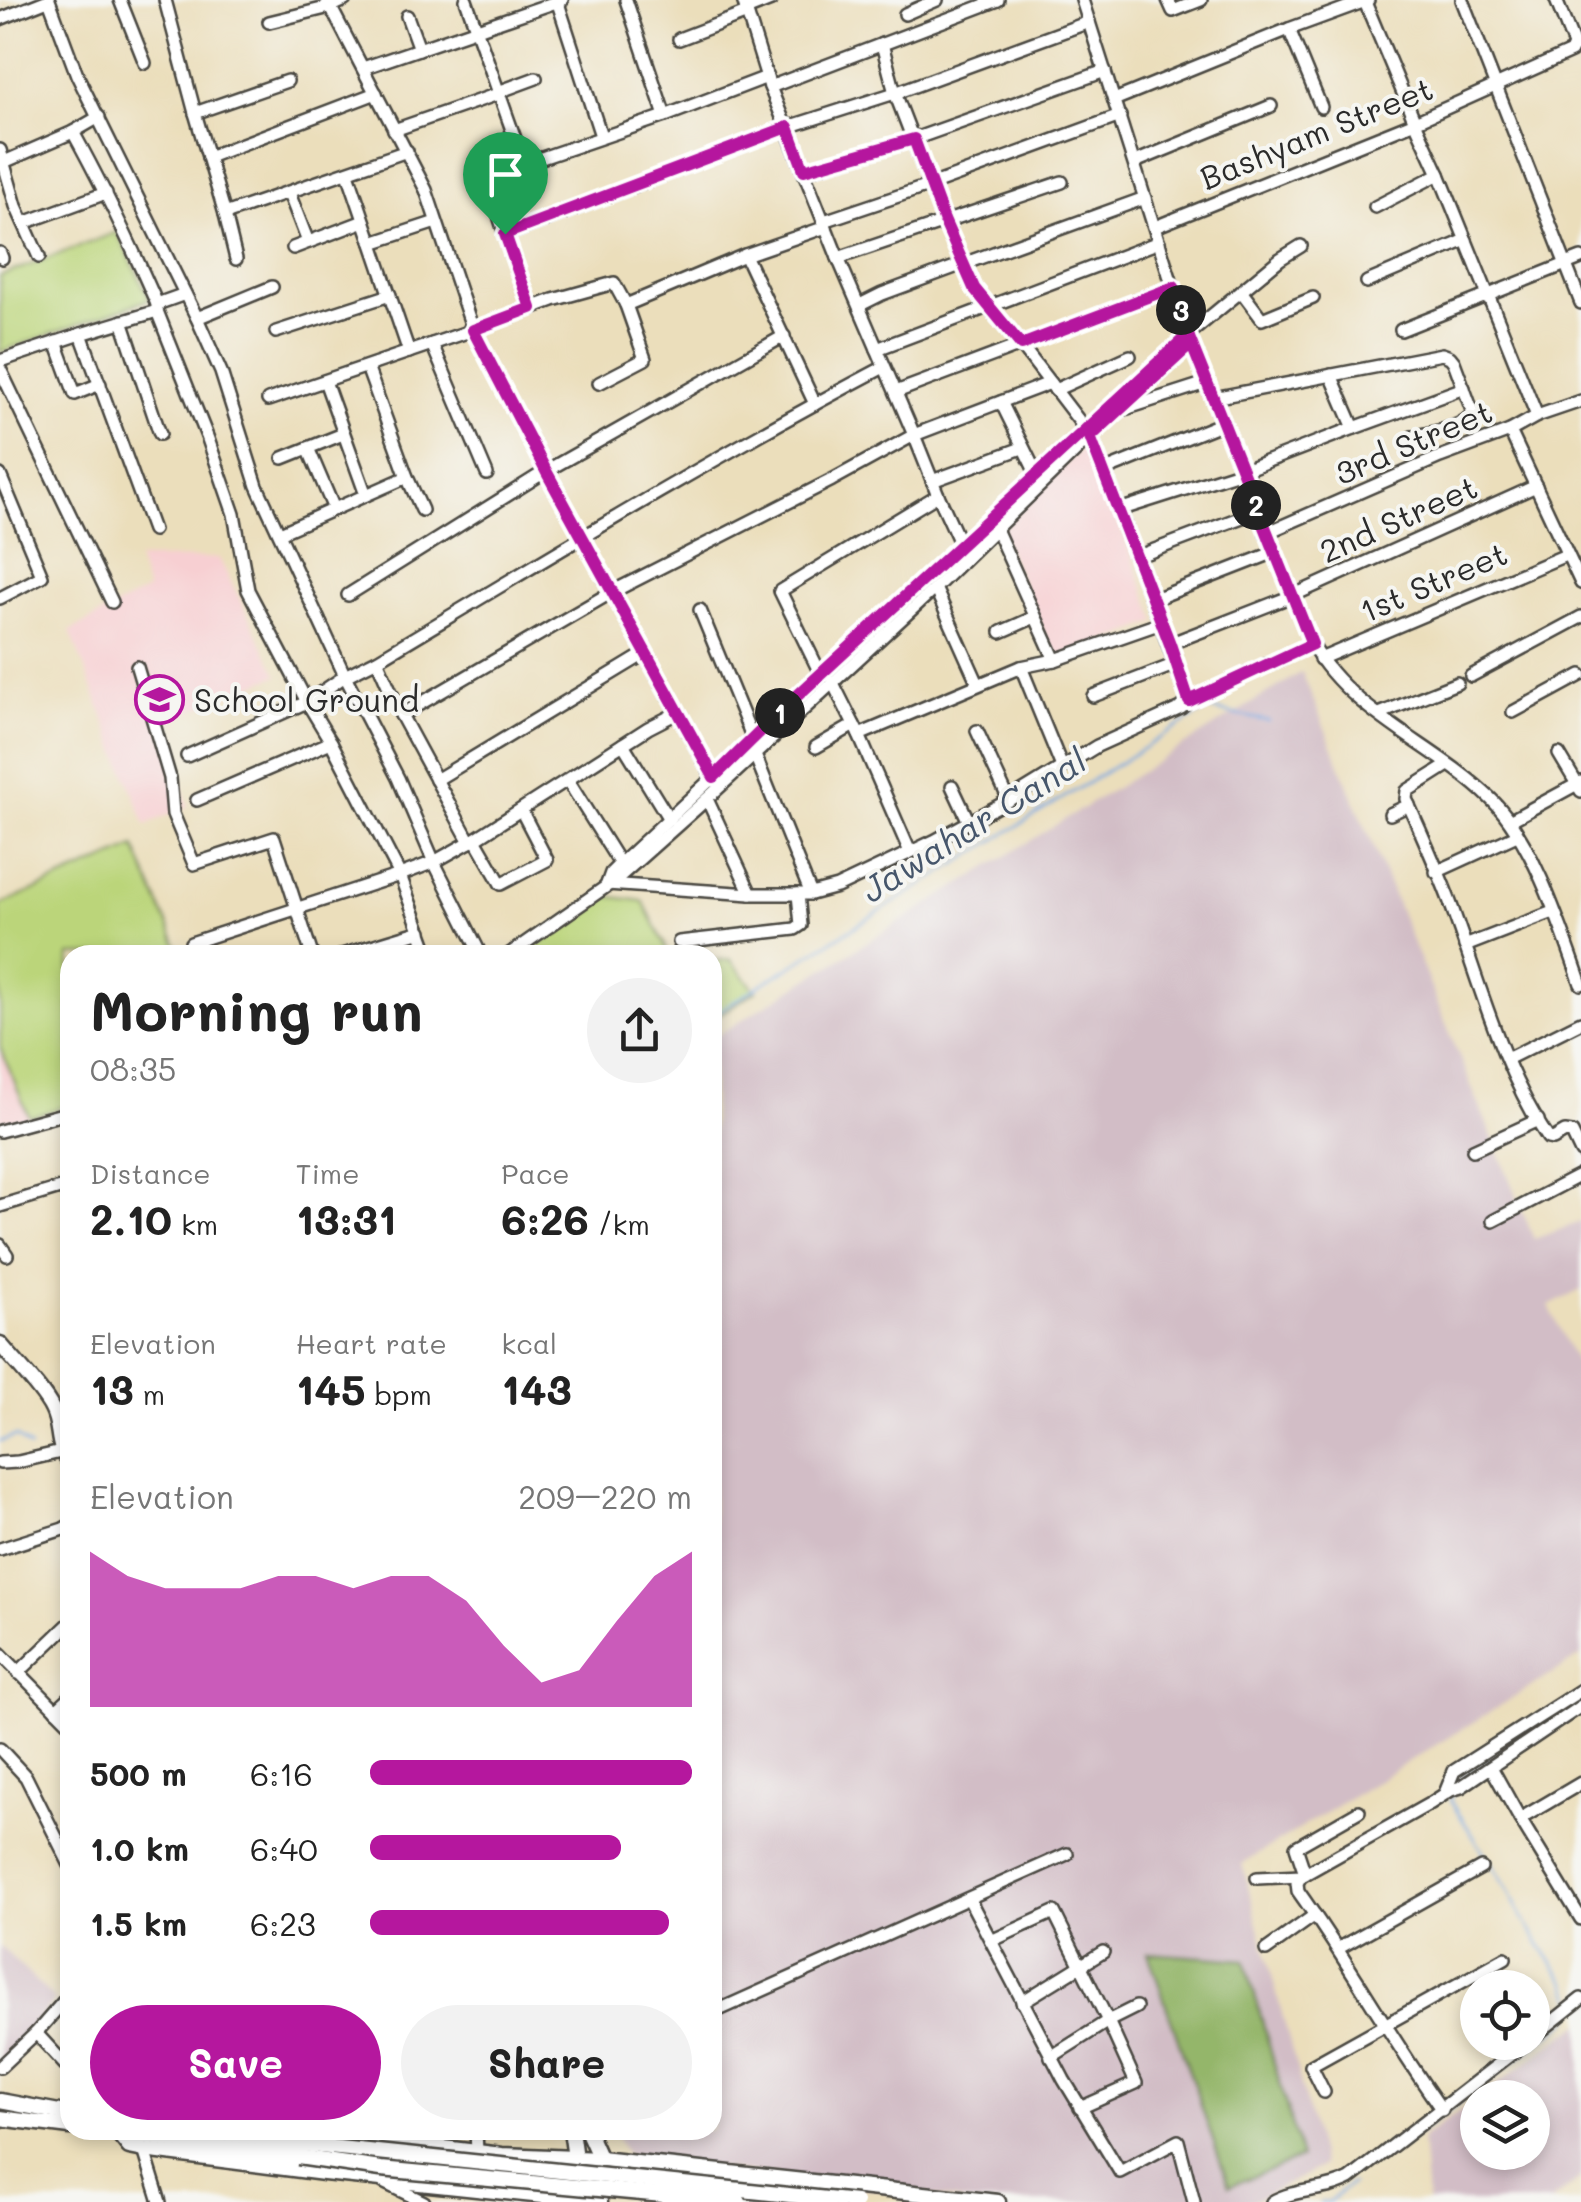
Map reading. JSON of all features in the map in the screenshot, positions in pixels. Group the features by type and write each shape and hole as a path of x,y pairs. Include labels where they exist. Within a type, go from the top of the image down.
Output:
{"main road":[{"path":"0,1344 52,1408 60,1436"},
{"path":"0,2101 60,2112"},
{"path":"0,2118 60,2125"},
{"path":"124,2140 129,2147 144,2150 600,2202"},
{"path":"189,2140 856,2202"},
{"path":"247,2140 398,2170 739,2202"},
{"path":"409,2140 502,2155 600,2159 998,2202"},
{"path":"571,2140 574,2158"},
{"path":"591,2140 600,2159"},
{"path":"499,2192 502,2155"},
{"path":"667,2202 670,2167"}],"street":[{"path":"0,19 49,0 77,75 221,372 257,486 344,676 398,778 476,945"},
{"path":"120,0 145,62"},
{"path":"165,0 236,259"},
{"path":"269,22 345,0"},
{"path":"466,0 524,164"},
{"path":"364,68 559,0 601,136"},
{"path":"626,0 665,116"},
{"path":"679,39 771,0"},
{"path":"905,14 937,0"},
{"path":"531,308 487,177 882,44 998,0"},
{"path":"1082,0 1190,340 1312,644 1342,682 1400,732 1489,796 1511,820 1533,861 1581,984"},
{"path":"1168,0 1172,11 1201,0"},
{"path":"1462,0 1581,304"},
{"name":"Bashyam Street","path":"1155,227 1415,122 1572,52 1574,45 1556,0"},
{"path":"1114,100 1289,28 1367,1 1538,416"},
{"path":"329,3 426,190 473,330 714,777"},
{"path":"745,8 769,82 838,258 961,545"},
{"path":"407,16 418,49"},
{"path":"505,234 788,127 1088,22"},
{"path":"1289,28 1321,107"},
{"path":"882,44 895,92 974,288 1088,433 1189,701"},
{"path":"804,170 914,139 1105,71"},
{"path":"394,130 536,78"},
{"path":"194,112 288,81"},
{"path":"208,156 376,93"},
{"path":"1134,162 1271,106"},
{"path":"626,305 825,224 1120,116"},
{"path":"39,256 16,206 3,163 99,118"},
{"path":"72,132 106,193 157,308 208,439 234,514 248,590 400,876 426,945"},
{"path":"225,214 406,152"},
{"path":"348,173 410,352"},
{"path":"1374,207 1439,174"},
{"path":"838,258 1062,182"},
{"path":"24,223 106,193"},
{"path":"289,193 308,242"},
{"path":"860,305 1145,198"},
{"path":"293,248 364,221"},
{"path":"372,243 436,222"},
{"path":"1367,282 1466,240"},
{"path":"877,348 1159,242"},
{"path":"607,884 611,872 752,739 935,588 1088,433 1118,411 1240,292 1302,246"},
{"path":"745,255 815,404"},
{"path":"1400,330 1581,258"},
{"path":"268,400 553,300 614,284 626,305 644,359 598,383"},
{"path":"197,318 272,286"},
{"path":"896,392 1174,287"},
{"path":"1240,292 1262,319 1314,298"},
{"path":"0,361 122,322 185,294"},
{"path":"276,332 390,295"},
{"path":"122,322 160,434"},
{"path":"80,334 152,530"},
{"path":"348,595 546,471 784,336"},
{"path":"522,945 628,870 707,799 961,545 1190,340"},
{"path":"56,342 75,394 100,384"},
{"path":"432,344 487,474"},
{"path":"1214,398 1442,354 1450,356 1474,414 1469,420 1412,437"},
{"path":"401,715 612,592 914,434 1130,356"},
{"path":"366,366 422,510"},
{"path":"186,756 307,702 344,676 582,537 884,367"},
{"path":"0,369 112,602"},
{"path":"1331,375 1354,428"},
{"path":"325,381 366,495"},
{"path":"1118,411 1206,382"},
{"path":"1119,510 1242,471 1464,388"},
{"path":"1001,402 1037,475"},
{"name":"3rd Street","path":"1266,533 1538,416 1581,402"},
{"path":"1103,471 1223,423"},
{"path":"1510,431 1581,583"},
{"path":"283,458 343,434"},
{"path":"308,448 334,509"},
{"path":"932,481 1022,448"},
{"path":"0,475 5,502 42,576 0,598"},
{"path":"280,533 407,476"},
{"name":"2nd Street","path":"1170,644 1292,596 1536,486"},
{"path":"910,852 856,730 780,591 938,495"},
{"path":"1136,557 1258,510"},
{"path":"996,530 1054,660"},
{"path":"1152,600 1275,552"},
{"name":"1st Street","path":"1320,658 1566,555"},
{"path":"935,588 978,684"},
{"path":"700,610 752,739"},
{"path":"1001,632 1036,617"},
{"path":"1471,676 1581,617"},
{"path":"816,747 1021,668 1161,623"},
{"path":"607,884 805,894 850,882 1009,800 1097,746 1312,644"},
{"path":"436,780 646,654"},
{"path":"376,660 436,780 501,884 548,860 521,810"},
{"path":"1093,696 1176,664"},
{"path":"137,668 170,778 173,814 194,864 274,838 309,945"},
{"path":"1021,668 1062,767"},
{"path":"1513,712 1581,675"},
{"path":"1379,714 1458,683"},
{"path":"191,942 434,862 679,712"},
{"path":"977,732 1009,800"},
{"path":"197,800 331,742"},
{"path":"623,744 669,819"},
{"path":"1511,820 1580,786 1559,754"},
{"path":"678,942 795,929 801,925 805,894 755,755"},
{"path":"1448,766 1407,792 1406,799 1456,917 1507,1058 1548,1138 1572,1133 1581,1152"},
{"path":"568,781 620,864"},
{"path":"952,786 969,822"},
{"path":"707,799 751,894"},
{"path":"1390,814 1409,805"},
{"path":"1436,872 1517,835"},
{"path":"1465,946 1553,912"},
{"path":"376,945 421,932"},
{"path":"1507,1058 1581,1022"},
{"path":"0,1131 60,1115"},
{"path":"1473,1150 1538,1120"},
{"path":"1493,1221 1581,1175"},
{"path":"0,1206 60,1188"},
{"path":"0,1463 60,1458"},
{"path":"0,1548 60,1531"},
{"path":"18,1673 60,1633"},
{"path":"0,1654 60,1714"},
{"path":"1452,1790 1454,1771 1581,1690"},
{"path":"56,1710 60,1706"},
{"path":"1442,2110 1408,2063 1297,1883 1303,1875 1491,1767 1581,1706"},
{"path":"0,1749 26,1777 60,1845"},
{"path":"1491,1767 1581,1918"},
{"path":"1520,1819 1580,1787"},
{"path":"1303,1875 1295,1850 1298,1844 1358,1811"},
{"path":"722,2009 1067,1854"},
{"path":"1339,1948 1481,1868"},
{"path":"1257,1878 1303,1875"},
{"path":"969,1899 1080,2108 1120,2172 1178,2141 1194,2202"},
{"path":"991,1941 1054,1912 1136,2083 1080,2108"},
{"path":"1266,1950 1315,1915"},
{"path":"1022,2002 1103,1952"},
{"path":"1324,2092 1311,2066 1505,1958"},
{"path":"1550,2024 1575,2004"},
{"path":"1052,2057 1136,2007"},
{"path":"0,2067 60,2008"},
{"path":"36,2033 60,2059"},
{"path":"1272,2202 1281,2196 1337,2186 1350,2179 1505,2060"},
{"path":"476,2140 477,2152"},
{"path":"144,2150 160,2202"},
{"path":"375,2178 424,2202"}],"shaded area":[{"path":"1088,442 1157,622 1055,660 1000,531"},
{"name":"School Ground","path":"219,558 278,675 165,722 188,806 146,825 70,631 147,590 137,559"},
{"path":"1302,672 1534,1239 1581,1222 1581,1290 1549,1306 1581,1373 1581,1656 1242,1864 1323,2166 1250,2202 970,2202 627,2156 618,2140 722,2140 722,1032"},
{"path":"0,1047 29,1117 0,1125"},
{"path":"0,1946 55,2000 0,2063"},
{"path":"1581,2023 1581,2178 1550,2202 1427,2202 1422,2138 1460,2110 1460,2170 1550,2170 1550,2080 1502,2080 1530,2060 1550,2060 1550,2045"}],"green space":[{"path":"117,232 150,299 0,352 0,276"},
{"path":"135,847 177,945 60,945 60,1108 29,1117 0,1047 0,905"},
{"path":"605,896 643,901 665,945 538,945"},
{"path":"730,959 756,991 722,1012 722,960"},
{"path":"1148,1953 1245,1960 1301,2158 1229,2186"}],"waterway":[{"name":"Jawahar Canal","path":"722,1009 1207,709 1268,721"},
{"name":"Jawahar Canal","path":"0,1441 16,1436 30,1448"},
{"path":"1458,1781 1581,1699"},
{"path":"1453,1793 1450,1800 1573,1999"},
{"path":"1402,2145 1570,2019 1571,2012"},
{"path":"1320,2202 1328,2202 1352,2183"}],"place":[{"name":"School Ground","path":"159,699"}],"route":[{"path":"505,234 531,308 473,330 714,777 1188,335 1312,644 1189,701 1090,437 1191,344 1188,335 1174,287 1021,345 974,288 914,139 804,170 788,127 505,234"}]}
